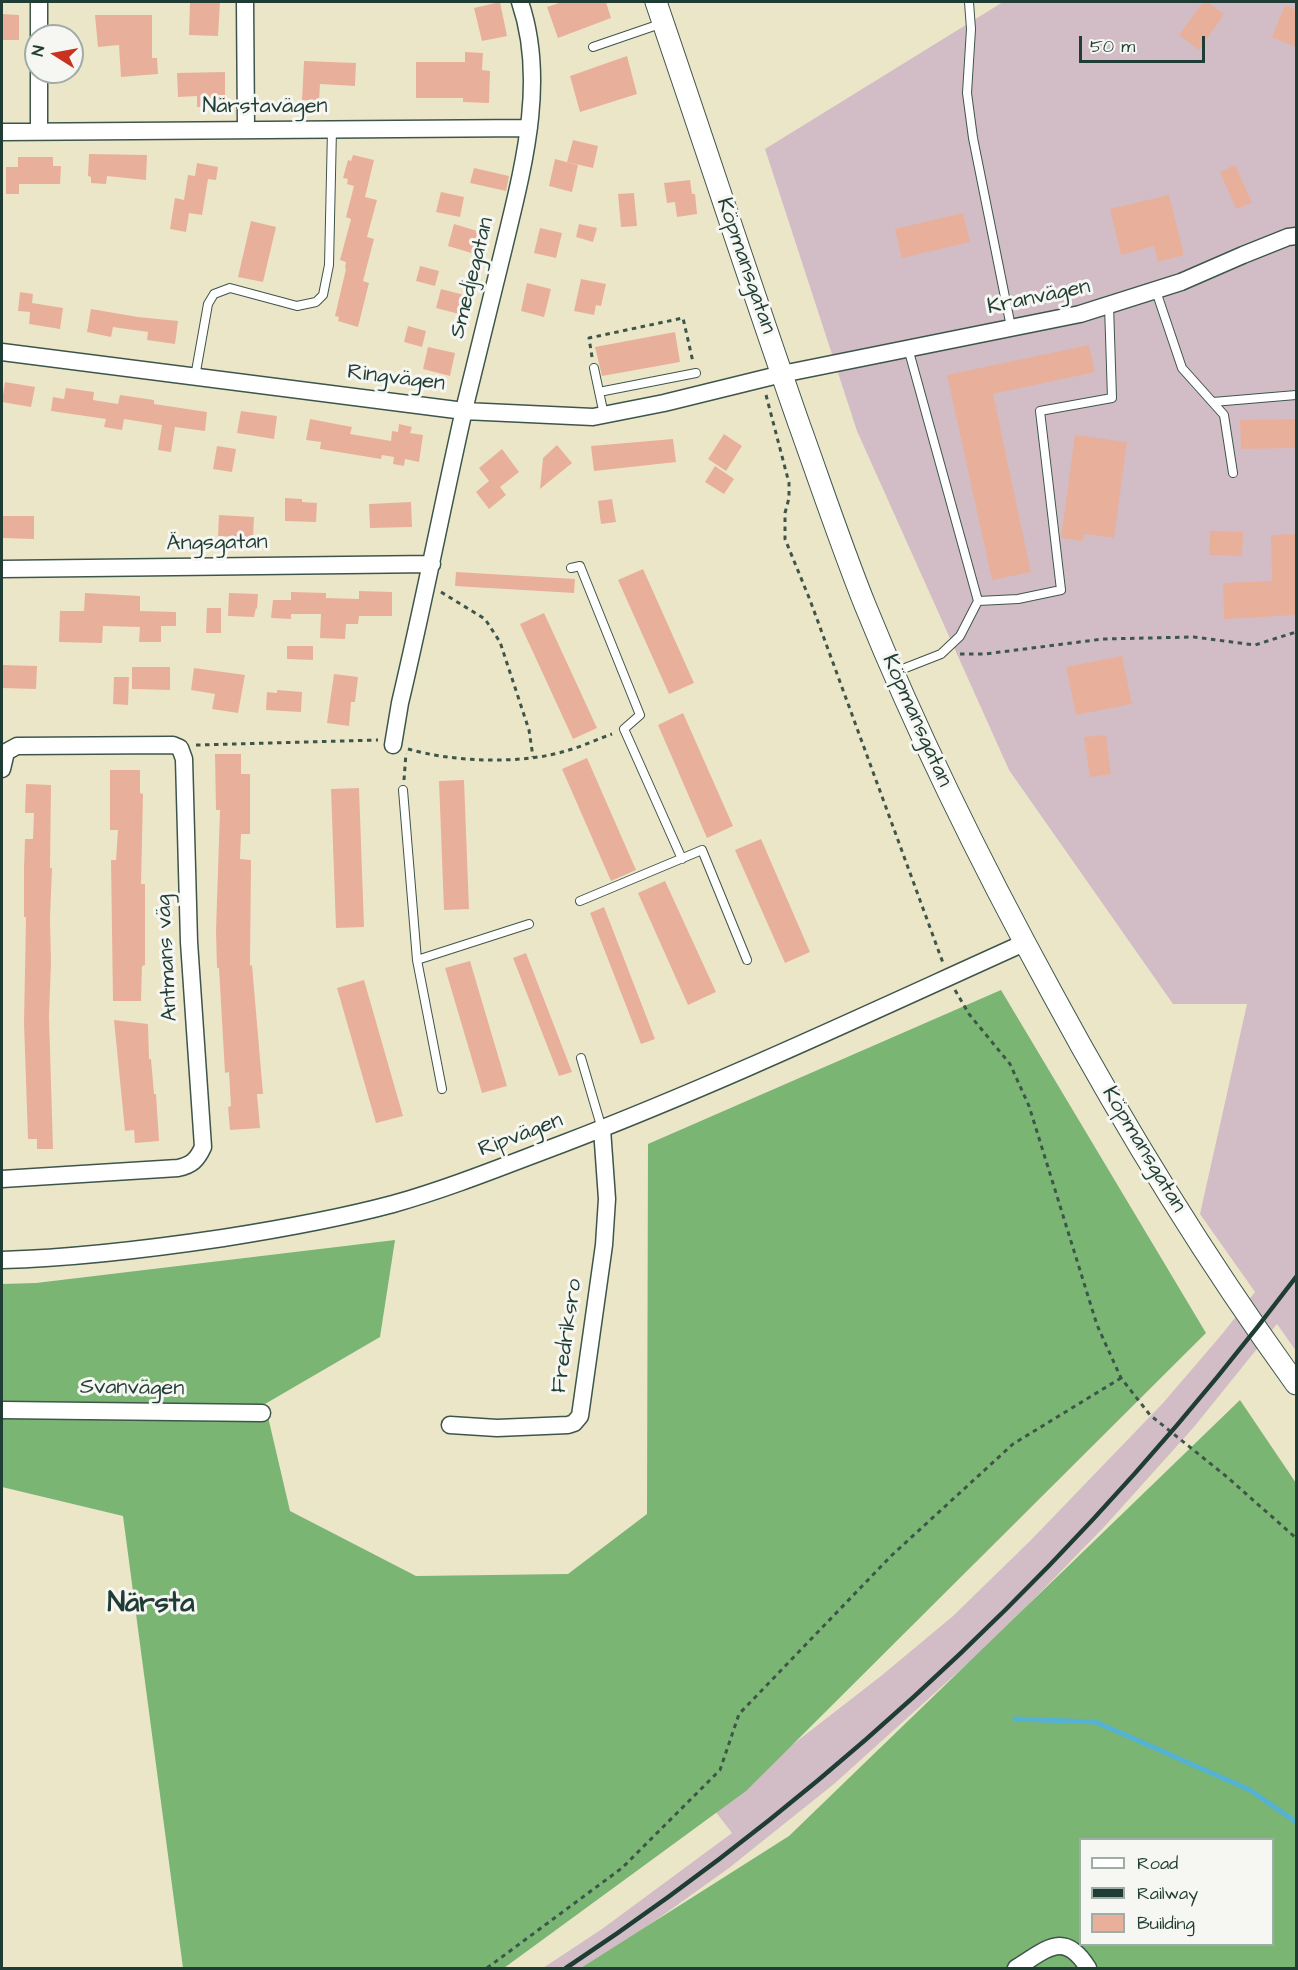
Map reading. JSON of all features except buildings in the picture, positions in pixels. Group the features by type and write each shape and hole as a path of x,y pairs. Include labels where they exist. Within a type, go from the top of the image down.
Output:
{"street":[{"path":"39,2 39,24"},
{"path":"245,2 246,129"},
{"name":"Smedjegatan","path":"400,747 400,703 464,411 521,178 529,128 533,80 528,32 520,2"},
{"name":"Köpmansgatan","path":"656,2 841,542 893,672 959,814 1024,943 1128,1127 1185,1219 1296,1384"},
{"path":"39,84 39,130"},
{"name":"Närstavägen","path":"2,132 529,128"},
{"name":"Kranvägen","path":"782,374 1080,314 1156,291 1288,237 1296,236"},
{"name":"Ringvägen","path":"2,352 464,411 550,416 593,417 782,374"},
{"name":"Ängsgatan","path":"2,569 432,564"},
{"name":"Antmans väg","path":"2,769 6,752 17,746 173,745 180,748 184,759 189,942 203,1147 197,1160 188,1166 178,1168 2,1179"},
{"name":"Ripvägen","path":"2,1260 75,1256 261,1232 338,1217 393,1203 466,1180 602,1129 706,1086 1024,943"},
{"name":"Fredriksro","path":"450,1425 497,1428 568,1425 574,1424 580,1416 604,1245 607,1199 602,1129"},
{"name":"Svanvägen","path":"2,1410 262,1413"},
{"path":"1016,1968 1055,1946 1070,1947 1088,1968"}],"lane":[{"path":"969,2 971,29 967,93 973,138 1011,327"},
{"path":"592,47 663,22"},
{"path":"195,377 208,304 214,294 230,288 297,306 316,302 322,295 329,266 332,129"},
{"path":"1156,291 1182,368 1224,415 1233,473"},
{"path":"978,601 1018,599 1061,590 1040,411 1112,398 1109,305"},
{"path":"893,672 941,654 960,636 978,601 908,348"},
{"path":"594,368 604,415"},
{"path":"599,392 696,373"},
{"path":"1213,402 1296,395"},
{"path":"571,568 580,566 640,715 624,729 682,859"},
{"path":"403,790 417,960 442,1089"},
{"path":"580,901 702,850 747,960"},
{"path":"417,960 530,924"},
{"path":"581,1058 602,1129"}],"path":[{"path":"594,368 589,338 683,318 696,373"},
{"path":"761,379 779,438 789,483 789,498 785,513 785,539 810,600 948,978 969,1014 1010,1064 1029,1106 1097,1325 1121,1378 1150,1415 1235,1484 1296,1538"},
{"path":"426,588 441,592 485,619 500,642 529,730 533,758"},
{"path":"941,654 985,654 1103,639 1194,637 1255,645 1296,632"},
{"path":"400,747 403,790"},
{"path":"487,1968 622,1868 720,1770 739,1714 891,1556 1013,1444 1121,1378"}],"shaded area":[{"path":"1003,2 1296,2 1296,1351 1277,1324 1194,1427 1105,1526 997,1637 834,1784 729,1868 589,1968 543,1968 602,1929 732,1833 712,1807 881,1676 953,1616 1031,1540 1163,1403 1255,1292 1200,1214 1247,1004 1173,1004 1009,770 857,431 765,149"}],"green space":[{"path":"1001,990 1206,1333 746,1791 504,1968 183,1968 123,1516 2,1487 2,1284 36,1283 395,1240 380,1337 265,1404 290,1511 416,1576 568,1574 647,1514 648,1144"},
{"path":"1240,1400 1296,1483 1296,1968 581,1968 789,1836"}],"waterway":[{"path":"1015,1719 1096,1722 1250,1790 1296,1822"}],"railway":[{"path":"566,1968 670,1896 770,1819 867,1739 960,1654 1050,1565 1136,1472 1218,1376 1296,1277"}],"district":[{"name":"Närsta","path":"151,1605"}]}
